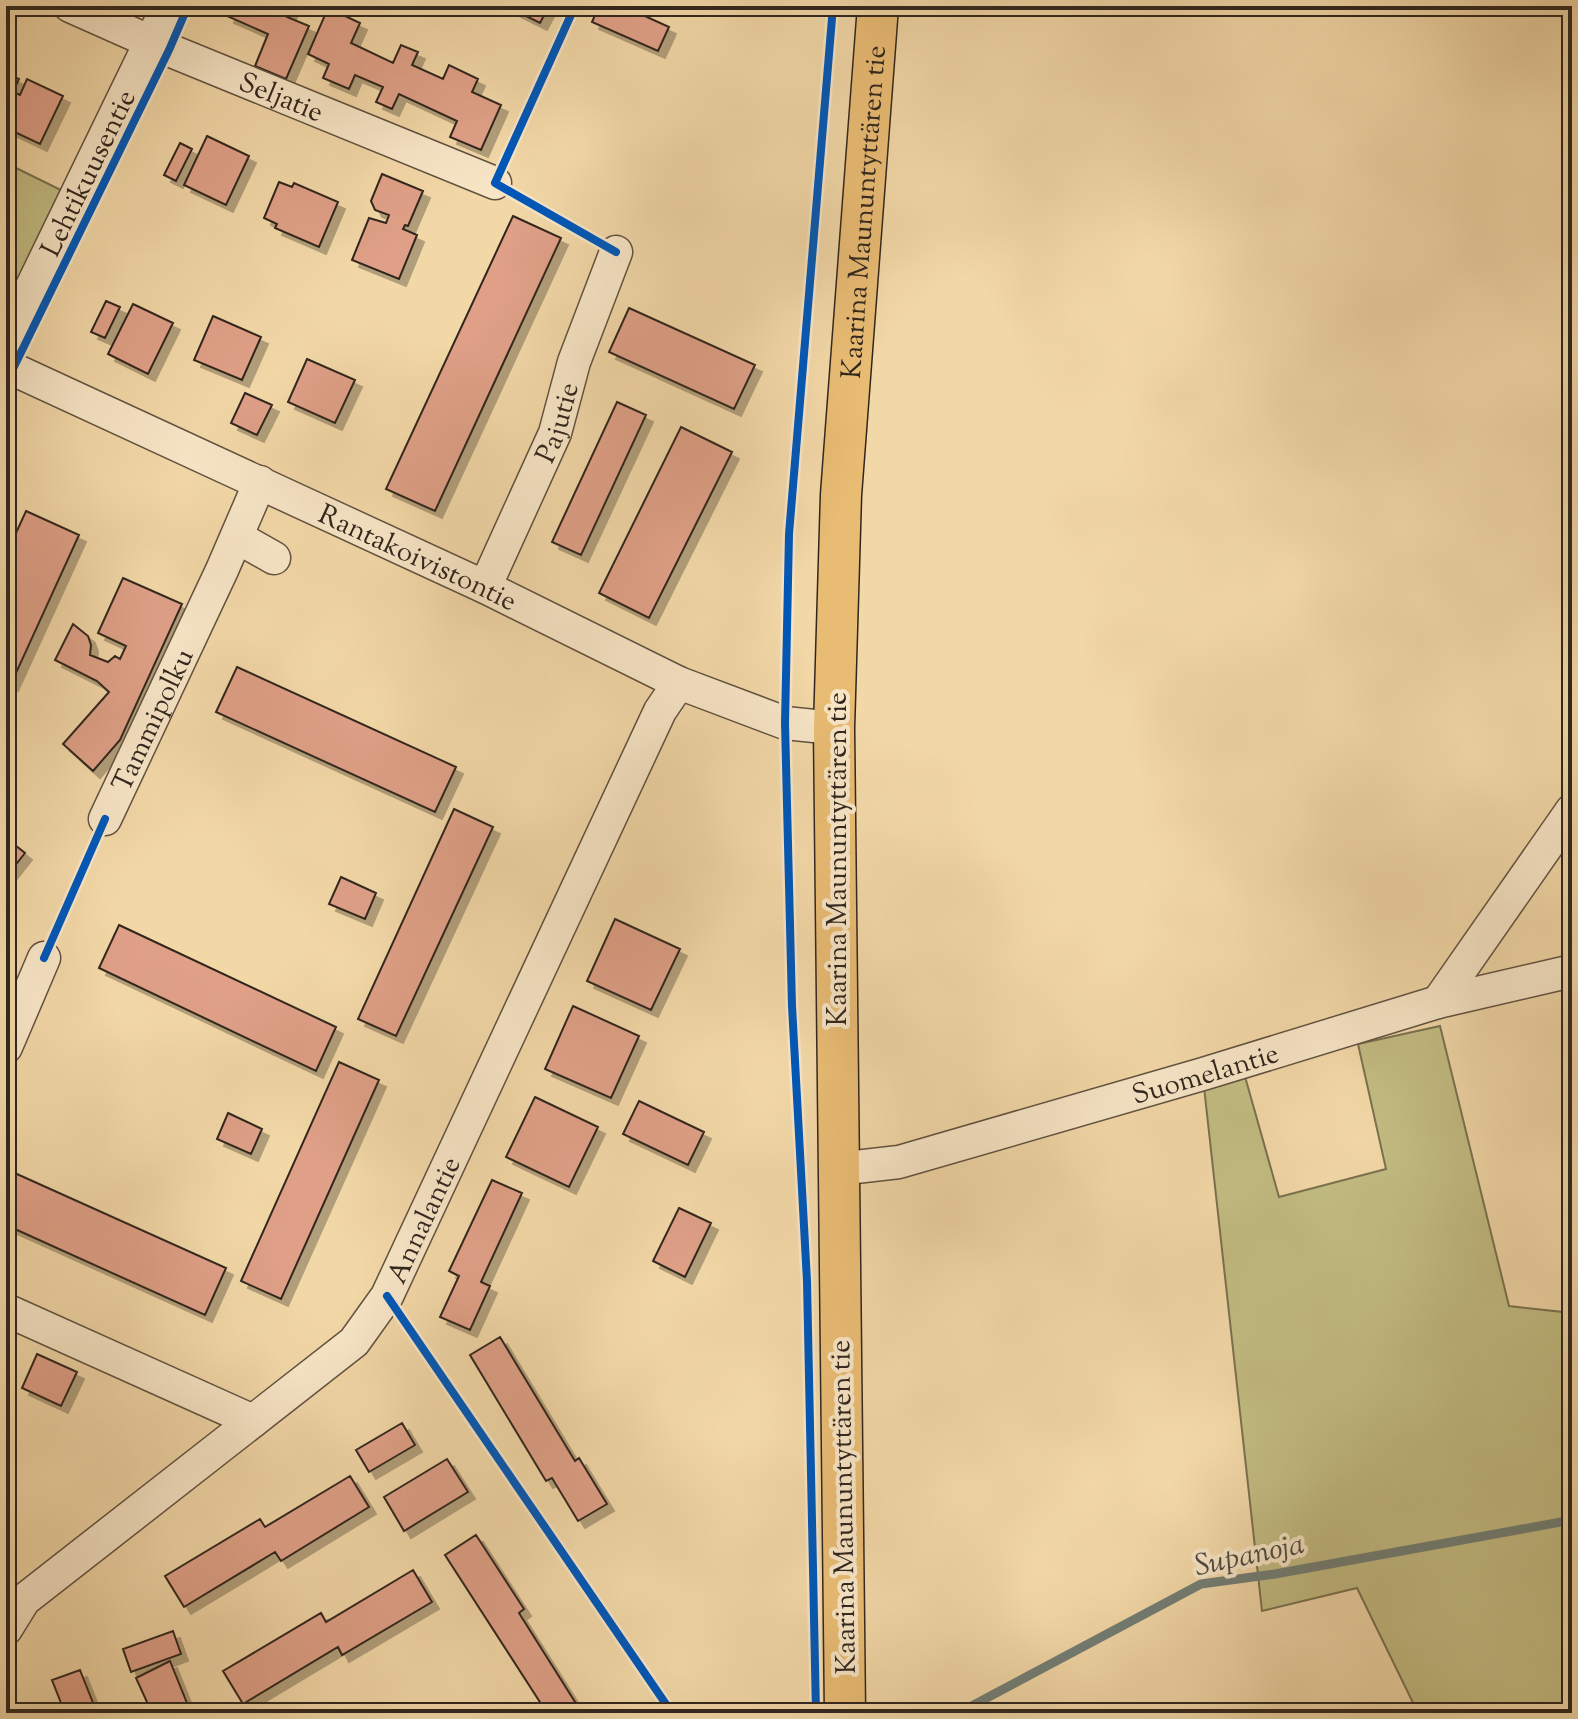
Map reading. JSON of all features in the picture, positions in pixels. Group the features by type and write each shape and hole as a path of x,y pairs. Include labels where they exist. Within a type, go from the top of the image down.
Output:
{"main road":[{"name":"Kaarina Maununtyttären tie","path":"845,1713 834,728 841,495 878,6"}],"street":[{"name":"Seljatie","path":"70,6 151,43 495,183"},
{"name":"Lehtikuusentie","path":"6,340 168,6"},
{"name":"Pajutie","path":"485,587 555,433 574,362 616,252"},
{"name":"Rantakoivistontie","path":"6,366 485,587 679,683 785,723 834,728"},
{"name":"Tammipolku","path":"105,819 260,482"},
{"path":"237,537 274,558"},
{"name":"Annalantie","path":"6,1629 24,1600 354,1342 387,1296 660,711 679,683"},
{"path":"1438,1002 1572,810"},
{"path":"6,1047 44,958"},
{"name":"Suomelantie","path":"838,1169 899,1162 1438,1002 1572,971"},
{"path":"6,1310 253,1421"}],"shaded area":[{"path":"6,163 75,197 6,340"},
{"path":"1440,1026 1509,1306 1572,1313 1572,1713 1418,1713 1357,1588 1262,1611 1204,1087 1244,1073 1279,1197 1386,1169 1358,1044"}],"building":[{"path":"231,6 292,6 287,17 309,26 286,79 255,66 268,34 227,16"},
{"path":"506,6 549,6 540,23"},
{"path":"599,6 623,6 669,27 658,51 592,22"},
{"path":"328,8 360,23 351,43 393,63 401,45 418,52 412,65 443,79 449,65 478,79 472,92 501,105 481,150 450,137 457,121 399,94 392,109 376,102 383,87 355,75 349,89 323,78 329,64 308,54"},
{"path":"6,73 19,79 13,92 20,95 27,79 63,96 40,144 6,128 12,112 6,109"},
{"path":"207,136 249,156 226,205 184,185"},
{"path":"180,143 192,149 176,181 164,175"},
{"path":"382,174 423,191 408,226 405,225 403,229 417,235 399,279 352,260 369,218 386,223 389,215 375,210 371,201"},
{"path":"279,182 292,187 294,183 338,202 319,247 275,228 277,224 264,218"},
{"path":"513,216 561,238 435,511 386,489"},
{"path":"106,301 120,307 105,338 91,332"},
{"path":"133,304 173,323 148,374 108,354"},
{"path":"629,308 755,365 734,409 609,352"},
{"path":"213,316 261,337 242,380 194,360"},
{"path":"307,359 355,380 335,423 288,402"},
{"path":"245,393 272,405 257,435 231,423"},
{"path":"617,402 646,415 581,555 552,542"},
{"path":"681,427 732,452 649,618 599,593"},
{"path":"26,511 79,535 11,684 6,682 6,555"},
{"path":"123,578 182,604 120,740 93,771 63,744 109,692 97,681 55,660 73,624 88,636 90,655 108,662 115,656 120,659 126,646 98,633"},
{"path":"237,667 456,767 435,812 216,712"},
{"path":"454,809 493,827 396,1036 358,1019"},
{"path":"6,838 25,853 6,877"},
{"path":"341,877 376,893 365,919 329,904"},
{"path":"615,919 680,949 651,1010 587,981"},
{"path":"119,925 336,1027 316,1071 99,968"},
{"path":"573,1006 639,1036 611,1098 545,1069"},
{"path":"339,1062 379,1080 281,1299 241,1281"},
{"path":"535,1097 598,1127 569,1187 506,1157"},
{"path":"639,1101 704,1132 688,1165 623,1134"},
{"path":"228,1113 262,1129 251,1154 217,1139"},
{"path":"8,1170 226,1268 205,1315 6,1225"},
{"path":"492,1180 522,1193 481,1282 490,1286 470,1330 440,1317 459,1276 449,1271"},
{"path":"679,1208 711,1223 685,1277 653,1261"},
{"path":"500,1337 575,1461 579,1458 607,1504 578,1521 552,1478 546,1481 470,1355"},
{"path":"37,1354 77,1372 61,1406 22,1388"},
{"path":"402,1423 415,1445 369,1472 356,1450"},
{"path":"447,1459 468,1492 404,1531 384,1497"},
{"path":"350,1476 369,1507 281,1561 275,1552 184,1607 165,1576 260,1519 265,1527"},
{"path":"476,1535 524,1609 519,1613 582,1713 547,1713 445,1555"},
{"path":"413,1570 432,1602 342,1655 338,1647 243,1704 223,1671 321,1613 326,1622"},
{"path":"173,1631 181,1654 131,1672 123,1649"},
{"path":"170,1661 191,1713 152,1713 136,1678"},
{"path":"80,1670 97,1713 65,1713 52,1680"}],"waterway":[{"name":"Supanoja","path":"966,1713 966,1709 1201,1584 1275,1574 1572,1520"}],"cycle path":[{"path":"6,383 188,6"},
{"path":"575,6 495,183 616,252"},
{"path":"816,1713 807,1281 792,1006 785,723 789,534 833,6"},
{"path":"44,958 105,819"},
{"path":"387,1296 672,1713"}]}
